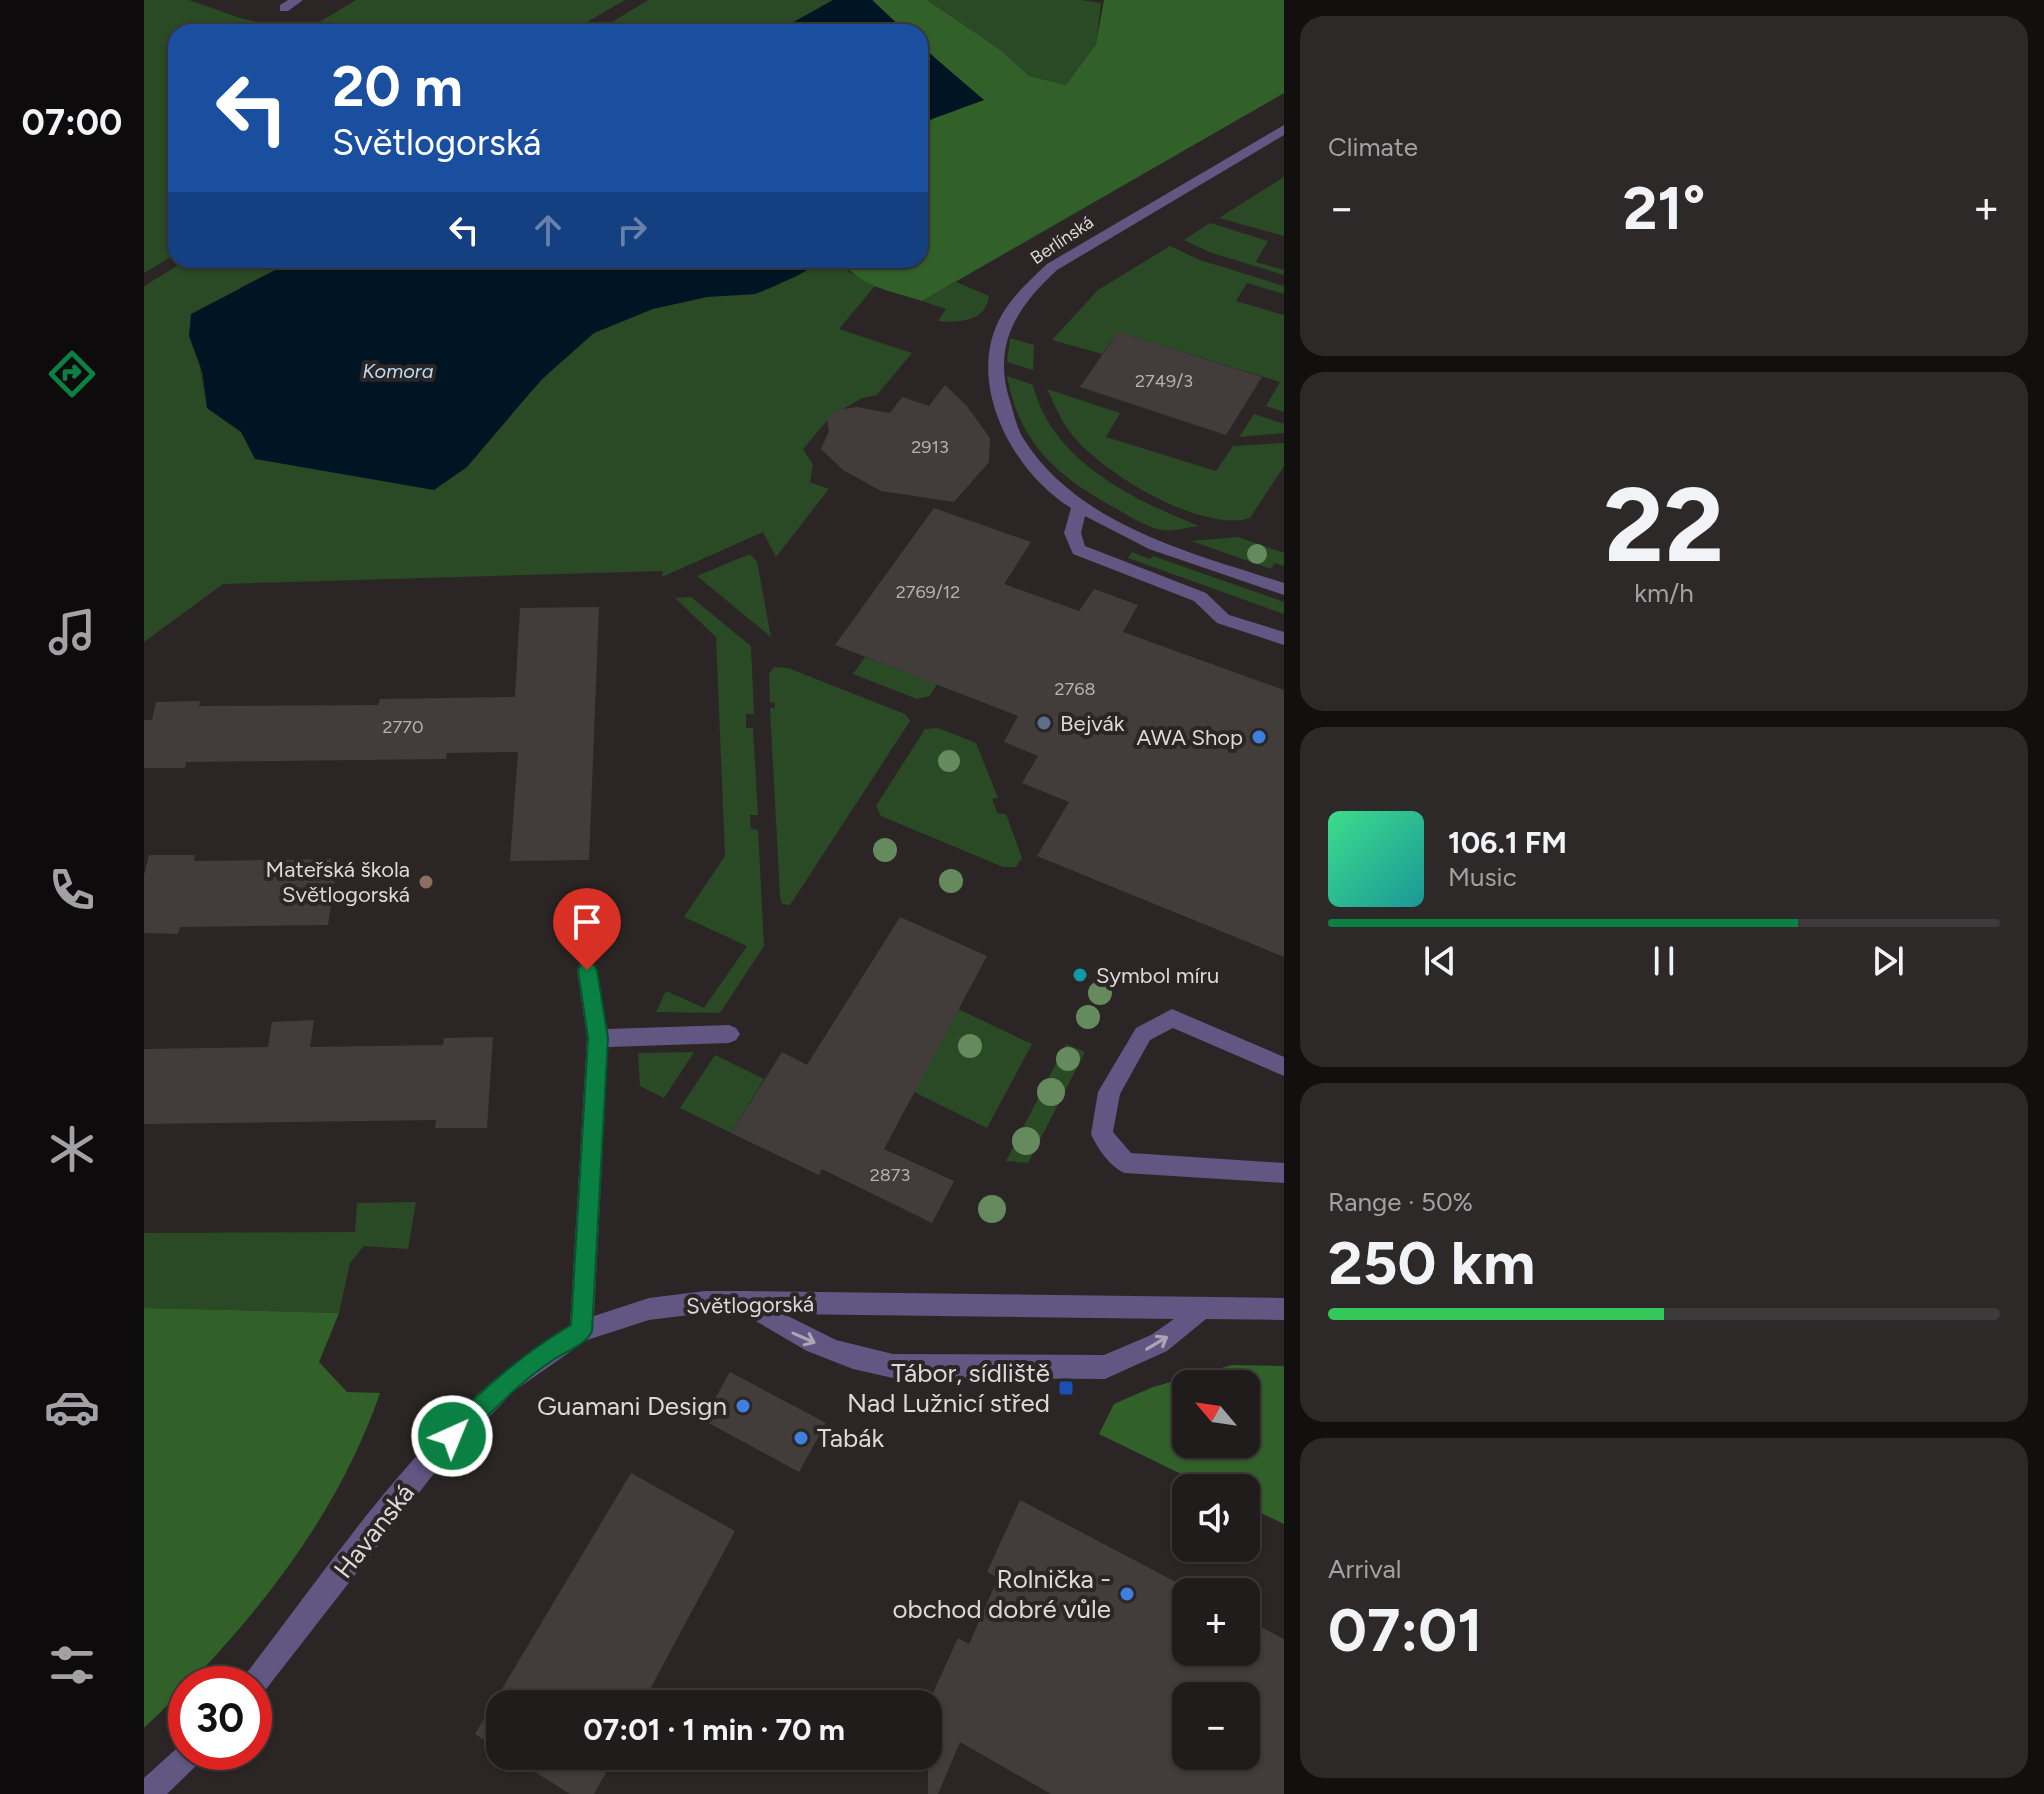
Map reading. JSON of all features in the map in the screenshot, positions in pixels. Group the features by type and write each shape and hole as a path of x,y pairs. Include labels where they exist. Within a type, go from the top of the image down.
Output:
{"street":[{"path":"284,8 297,0"},
{"name":"Berlínská","path":"1284,129 1052,267 1025,291 1007,313 996,357 1003,412 1011,435 1045,479 1080,507 1141,540 1284,589"},
{"path":"1080,507 1071,530 1079,550 1200,597 1223,619 1284,639"},
{"path":"581,1331 598,1038 587,970"},
{"path":"1284,1067 1172,1018 1143,1034 1109,1092 1102,1134 1125,1163 1284,1173"},
{"path":"598,1038 729,1034"},
{"name":"Světlogorská","path":"581,1331 649,1309 705,1302 1284,1309"},
{"path":"745,1302 805,1339 869,1363 893,1366 1105,1367 1159,1343 1202,1307"},
{"name":"Havanská","path":"268,1666 423,1467 505,1383 581,1331"},
{"path":"147,1794 172,1770"}],"green space":[{"path":"144,0 189,0 267,24 168,24 168,259 144,273"},
{"path":"356,0 625,0 584,24 306,24 321,21"},
{"path":"648,0 833,0 790,24 609,24"},
{"path":"872,0 927,0 1002,51 1029,76 1066,85 1096,44 1104,0 1284,0 1284,93 922,301 866,282 847,268 928,268 928,122 983,100 928,52 928,24 898,24"},
{"path":"927,0 1081,0 1101,3 1096,44 1066,85 1029,76 1002,51"},
{"path":"1284,177 1284,236 1219,218"},
{"path":"1210,223 1268,241 1256,262 1284,270 1284,275 1209,252 1184,240"},
{"path":"1170,246 1200,260 1284,286 1284,294 1247,283 1236,301 1284,315 1284,412 1266,406 1280,382 1118,332 1102,354 1052,340 1098,290"},
{"path":"174,268 279,268 241,287 199,361 207,408 241,432 515,409 575,347 608,326 635,314 679,302 707,296 757,293 809,268 847,268 875,286 839,329 912,353 877,395 862,398 831,416 803,449 813,465 810,482 829,489 776,557 763,532 662,577 663,571 223,584 144,642 144,286"},
{"path":"956,282 989,296 987,305 970,319 938,321 946,309 922,301"},
{"path":"1010,338 1034,345 1033,370 1007,362"},
{"path":"1007,376 1033,385 1043,412 1058,435 1076,456 1098,474 1147,503 1199,526 1176,530 1151,527 1077,485 1032,440 1021,421"},
{"path":"1047,389 1120,413 1106,437 1216,471 1233,446 1284,443 1284,466 1250,518 1229,520 1205,516 1150,494 1100,462 1067,428"},
{"path":"1254,414 1284,424 1284,433 1239,437"},
{"path":"1238,537 1284,553 1284,566 1275,563 1271,569 1191,541"},
{"path":"1132,552 1150,559 1153,556 1284,602 1284,614 1128,558"},
{"path":"750,554 757,562 771,637 697,576"},
{"path":"691,597 751,646 754,714 746,714 746,728 753,728 758,815 750,815 751,829 758,830 764,946 720,1013 656,1012 666,991 704,1008 747,946 684,917 725,856 716,637 675,598"},
{"path":"865,657 937,684 930,696 917,699 853,674"},
{"path":"774,667 788,668 905,714 910,721 790,905 782,904 780,897 770,708 775,708 775,703 770,702 769,674"},
{"path":"938,728 976,743 998,798 992,799 998,814 1006,814 1022,858 1016,867 1003,867 881,816 876,806 925,729"},
{"path":"958,1009 1032,1044 987,1128 912,1091"},
{"path":"1066,1044 1085,1052 1028,1163 1006,1161"},
{"path":"694,1052 664,1098 640,1086 638,1053"},
{"path":"715,1055 764,1079 731,1133 680,1108"},
{"path":"416,1202 408,1249 364,1246 350,1263 339,1313 144,1308 144,1233 355,1232 357,1203"},
{"path":"144,1308 339,1313 319,1362 347,1392 380,1393 361,1441 338,1488 311,1532 250,1616 206,1666 168,1666 168,1705 144,1728"},
{"path":"1232,1365 1284,1366 1284,1524 1260,1513 1260,1474 1181,1474 1099,1434 1114,1404 1172,1382 1172,1458 1260,1458 1260,1370 1214,1370"}],"water":[{"path":"833,0 872,0 898,24 790,24"},
{"path":"928,52 984,100 928,122"},
{"name":"Komora","path":"280,268 810,268 755,294 707,297 653,309 594,333 541,380 467,467 434,490 255,459 241,432 207,408 203,374 189,336 191,314"}],"building":[{"path":"1118,332 1262,377 1226,435 1080,387"},
{"path":"945,385 966,405 990,438 989,462 954,502 881,491 843,470 821,449 829,431 827,419 837,410 857,407 890,413 902,397 929,406"},
{"path":"934,508 1031,542 1004,584 1079,611 1094,589 1138,605 1123,632 1284,690 1284,957 1037,856 1069,802 1022,783 1038,756 1004,742 1018,716 835,645"},
{"path":"599,607 589,860 510,861 518,752 447,753 446,759 186,762 185,768 144,768 144,720 152,720 156,702 200,701 199,706 378,705 380,699 515,697 520,608"},
{"path":"149,855 195,855 194,861 338,859 328,925 180,927 178,934 144,933 144,875"},
{"path":"900,917 987,956 884,1149 954,1181 932,1223 822,1169 819,1175 731,1133 782,1052 807,1065"},
{"path":"314,1020 310,1047 443,1045 444,1038 493,1037 487,1128 435,1128 436,1120 144,1124 144,1049 268,1047 272,1022"},
{"path":"730,1372 826,1423 799,1472 703,1420"},
{"path":"631,1473 735,1531 650,1690 501,1690"},
{"path":"1020,1500 1172,1580 1172,1666 1260,1666 1260,1626 1284,1639 1284,1794 1051,1794 960,1742 938,1794 928,1794 928,1770 942,1770 942,1690 934,1690 958,1638 969,1644 998,1578 987,1572"},
{"path":"486,1716 486,1741 475,1734"},
{"path":"532,1770 607,1770 594,1794 570,1794"}],"place":[{"name":"Bejvák","path":"1044,723"},
{"name":"AWA Shop","path":"1259,737"},
{"name":"Mateřská škola Světlogorská","path":"426,882"},
{"name":"Symbol míru","path":"1080,975"},
{"name":"Tábor, sídliště Nad Lužnicí střed","path":"1066,1388"},
{"name":"Guamani Design","path":"743,1406"},
{"name":"Tabák","path":"801,1438"},
{"name":"Rolnička - obchod dobré vůle","path":"1127,1594"}],"route":[{"path":"452,1436 505,1383 581,1331 598,1038 587,970"}]}
